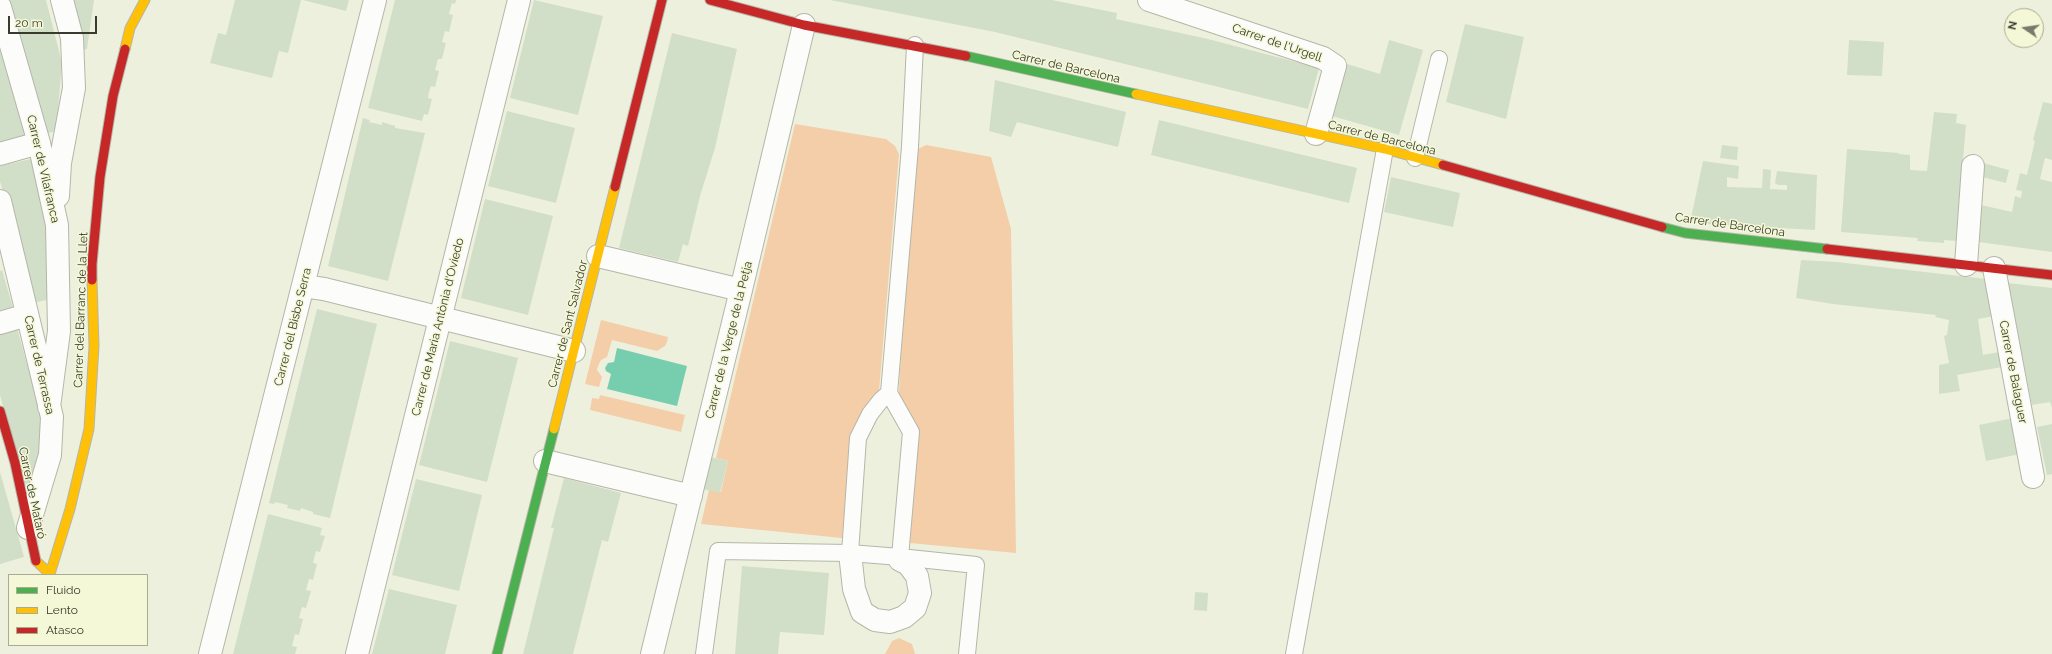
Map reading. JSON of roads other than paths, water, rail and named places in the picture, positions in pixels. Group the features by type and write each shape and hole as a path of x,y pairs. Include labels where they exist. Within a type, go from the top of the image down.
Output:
{"street":[{"path":"57,225 60,163 74,88 72,38 62,0"},
{"name":"Carrer del Barranc de la Llet","path":"50,574 70,509 89,428 94,346 92,264 100,177 113,96 130,28 145,0"},
{"name":"Carrer del Bisbe Serra","path":"210,654 374,0"},
{"name":"Carrer de Maria Antònia d'Oviedo","path":"357,654 519,0"},
{"name":"Carrer de Sant Salvador","path":"497,654 662,0"},
{"name":"Carrer de Barcelona","path":"710,0 804,25 915,45 1385,149 1685,233 2052,275"},
{"name":"Carrer de l'Urgell","path":"1149,0 1323,58 1335,66 1316,134"},
{"name":"Carrer de Vilafranca","path":"0,6 39,143 57,225 59,331 49,407"},
{"name":"Carrer de la Verge de la Petja","path":"652,654 804,25"},
{"path":"0,154 39,143"},
{"path":"1966,265 1973,166"},
{"name":"Carrer de Terrassa","path":"0,201 52,417 50,455 28,528"},
{"path":"598,256 741,290"},
{"name":"Carrer de Balaguer","path":"1994,268 2033,477"},
{"path":"303,286 324,289 574,351"},
{"path":"0,322 28,315"},
{"name":"Carrer de Mataró","path":"0,411 15,463 34,560 50,574"},
{"path":"545,461 691,496"},
{"path":"850,553 854,589 862,612 875,620 890,622 904,617 915,608 920,593 917,576 908,564 900,560 900,557"}],"lane":[{"path":"900,557 911,432 889,393 910,146 915,45"},
{"path":"1415,158 1439,59"},
{"path":"1294,654 1385,149"},
{"path":"850,553 858,438 870,414 881,400 889,393"},
{"path":"704,654 718,551 850,553 976,565 968,654"}]}
